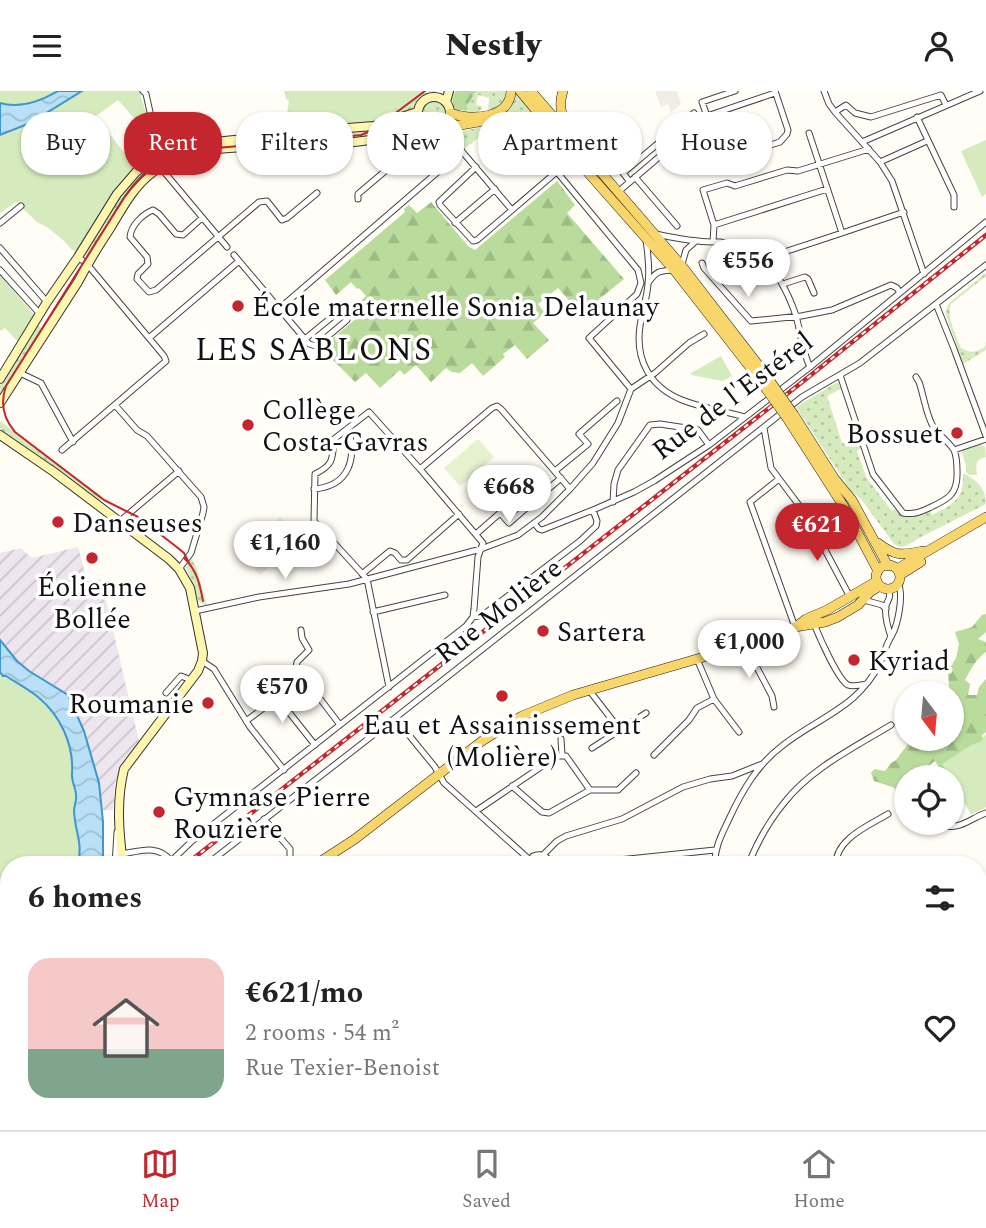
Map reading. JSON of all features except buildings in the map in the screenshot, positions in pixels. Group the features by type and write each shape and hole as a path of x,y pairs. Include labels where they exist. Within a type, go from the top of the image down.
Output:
{"main road":[{"path":"464,117 497,113 505,109 511,91"},
{"path":"520,91 537,112"},
{"path":"531,91 549,112"},
{"path":"562,112 563,91"},
{"path":"591,175 678,268 760,373 791,416 834,478 852,501 896,573 895,587 881,582 844,507 791,416"},
{"path":"602,175 649,236"},
{"path":"896,573 986,517"},
{"path":"896,573 986,523"},
{"path":"874,540 896,555 928,551"},
{"path":"330,856 492,734 522,716 589,690 745,645 795,627 838,617 864,600 881,582 882,567 896,573"},
{"path":"795,627 881,582"}],"street":[{"path":"143,91 150,112"},
{"path":"446,102 449,91"},
{"path":"706,112 702,101 736,91"},
{"path":"824,91 835,112 880,162 892,181 924,274"},
{"path":"862,142 980,91"},
{"path":"716,112 775,92 788,130 780,142 772,145"},
{"path":"417,112 425,99 438,94 446,102 450,112"},
{"path":"835,112 846,105 855,113 871,117 941,95 946,105"},
{"path":"917,117 954,195 954,207"},
{"path":"222,141 367,127"},
{"path":"809,133 842,233"},
{"path":"222,150 367,140"},
{"path":"880,162 927,141"},
{"path":"656,145 623,173 677,226"},
{"path":"713,242 714,225 703,190 727,183 735,186 790,169 798,171 869,149"},
{"path":"464,153 512,210"},
{"path":"617,193 656,159"},
{"path":"476,167 439,202 473,241 553,175"},
{"path":"0,379 117,194 133,175"},
{"path":"0,403 133,192 150,175"},
{"path":"167,175 227,247"},
{"path":"358,199 358,194 380,175"},
{"path":"280,309 435,175"},
{"path":"559,175 635,264 640,278 639,291 633,300 589,338 631,389"},
{"path":"455,223 495,189"},
{"path":"714,225 827,189"},
{"path":"202,218 183,235 176,234 153,210 131,229 130,236 148,257 148,264 138,274 137,279 149,292 156,290 259,202 267,201 282,219 287,218 317,193"},
{"path":"0,223 21,206"},
{"path":"763,259 904,212"},
{"name":"Rue de l'Estérel","path":"537,521 540,530 612,502 654,481 709,445 810,367 986,222"},
{"path":"745,417 679,399 649,376 641,359 639,329 649,283 649,236 743,247 763,259 773,268 783,284 796,317 804,355 810,367"},
{"path":"649,283 655,273 678,268 685,250 696,241"},
{"path":"0,248 47,302"},
{"path":"234,255 309,344 316,346 347,320 345,311 338,312 305,339"},
{"path":"62,450 166,361 87,264 78,257"},
{"path":"149,338 239,261"},
{"path":"702,263 751,321 832,310 885,286 891,285 900,293"},
{"name":"Rue Molière","path":"217,856 802,397 860,363 986,264"},
{"path":"0,270 40,314"},
{"path":"783,284 804,277 808,279 814,293"},
{"path":"936,304 986,437 954,450"},
{"path":"195,611 259,597 334,587 364,577 481,549 518,535 537,521 593,463 618,423 631,389 704,334"},
{"path":"20,373 41,383 73,442"},
{"path":"840,375 873,474 897,507 903,513 913,514 955,491 957,476 957,457 950,444 931,423 916,377"},
{"path":"555,471 588,444 579,434 617,401"},
{"path":"115,405 137,430 147,436 201,497 203,513 191,553 179,569"},
{"path":"421,469 497,406 570,489"},
{"path":"176,856 466,627 473,617 478,557 483,543 369,412 334,439 333,459 328,468 315,474 314,521 364,577 389,687"},
{"path":"612,502 618,470 650,425 693,429 698,431 709,445"},
{"path":"314,489 330,486 343,478 353,455 348,428"},
{"path":"764,428 771,468 807,516 850,597"},
{"path":"0,435 54,472 169,559 179,569 190,588 202,661 198,671 124,769 116,856"},
{"path":"119,522 179,471"},
{"path":"476,534 500,513 509,523 561,478"},
{"path":"779,479 750,502 795,627"},
{"path":"473,617 483,615 580,541 596,526 593,510"},
{"path":"364,577 390,551 401,560 407,561 459,515"},
{"path":"715,856 715,850 748,782 764,762 783,745 840,708 866,684 878,667 895,630 899,610 901,590 896,573"},
{"path":"881,582 890,598 886,609 891,636"},
{"path":"373,613 445,595"},
{"path":"864,600 882,605 886,609"},
{"path":"814,624 842,679 853,686 866,684"},
{"path":"301,630 309,650 297,662 296,667 340,725"},
{"path":"745,645 772,696 774,708"},
{"path":"697,659 714,699 739,732"},
{"path":"202,661 214,669 246,721 284,769"},
{"path":"166,693 181,676 191,680"},
{"path":"589,690 620,730"},
{"path":"654,755 697,708 714,699"},
{"path":"246,721 273,701 280,701 315,745"},
{"path":"592,748 646,713"},
{"path":"395,718 435,767 444,783 523,856"},
{"path":"752,856 785,801 817,772 891,725"},
{"path":"561,739 562,755"},
{"path":"476,811 562,755 566,756 590,790"},
{"path":"535,856 543,855 566,836 621,819 683,787 732,776 764,762"},
{"path":"512,786 545,813 549,813 590,790 618,790 636,773"},
{"path":"118,812 122,854 157,850 166,856"},
{"path":"964,823 986,813"},
{"path":"836,856 845,842 888,814"},
{"path":"264,819 290,849 290,856"},
{"path":"657,856 715,850"}],"shaded area":[{"path":"655,91 677,91 681,104 672,112 668,104 661,107"},
{"path":"280,517 300,540 260,575 240,553"},
{"path":"78,547 87,581 101,579 139,741 122,764 115,783 113,810 102,810 92,758 84,731 68,695 29,671 0,640 0,553 21,548 32,558"}],"green space":[{"path":"0,91 146,91 140,94 146,112 129,112 118,100 102,112 21,112 21,175 110,175 110,134 124,153 124,175 128,175 114,192 76,251 37,222 16,202 0,213"},
{"path":"284,91 420,91 392,112 367,112 367,123 353,124 353,112 287,112 289,101"},
{"path":"419,91 427,91 422,96 429,91 438,91 424,95 408,112 391,112"},
{"path":"452,91 507,91 503,107 488,111 489,98 478,95 476,105 482,109 469,114 455,110 450,98"},
{"path":"456,91 476,91 465,109 458,111 453,104"},
{"path":"513,91 516,91 533,112 499,112"},
{"path":"434,100 445,108 446,112 422,112 426,104"},
{"path":"367,126 367,137 353,139 353,129"},
{"path":"478,128 478,138 464,149 464,131"},
{"path":"986,140 986,194 982,197 961,151"},
{"path":"139,175 149,175 86,256 84,252 106,215"},
{"path":"557,181 575,205 567,213 624,279 581,314 558,288 538,304 545,313 533,323 549,340 527,359 515,345 483,376 472,363 460,373 446,368 431,382 416,365 404,375 400,370 380,388 366,373 355,382 321,348 358,317 351,309 366,296 351,282 336,295 325,280 405,212 404,209 409,205 417,213 431,202 468,246 475,250"},
{"path":"986,273 986,276 951,304 951,320 961,348 976,351 985,347 986,342 986,350 963,364 945,312 949,303"},
{"path":"0,275 37,318 20,344 5,328 0,330"},
{"path":"36,324 44,330 0,401 0,385"},
{"path":"721,356 732,376 723,381 691,375 691,373"},
{"path":"838,383 841,389 827,396 842,443 858,439 861,448 857,451 866,477 892,511 897,507 903,513 929,508 932,515 956,500 962,490 963,474 980,486 986,504 906,546 894,544 861,499 851,491 796,407"},
{"path":"0,421 103,497 99,502 0,431"},
{"path":"478,439 494,457 460,486 444,468"},
{"path":"980,444 985,447 986,457 978,461 977,475 970,475 966,472 961,450"},
{"path":"191,558 196,566 207,605 200,603 186,567"},
{"path":"986,614 986,632 978,639 986,642 986,652 971,668 965,680 970,684 968,695 977,695 979,687 986,679 986,732 982,738 986,735 986,807 971,814 964,802 964,765 938,765 935,761 930,765 894,765 894,788 874,781 871,773 874,769 885,771 903,751 964,751 964,681 949,681 948,671 956,658 959,644 955,632 972,627"},
{"path":"0,657 65,704 91,856 0,856"},
{"path":"986,735 986,807 971,814 964,802 964,765 942,764 982,741"}],"water":[{"path":"58,91 82,91 48,112 21,112 21,127 0,135 0,103 15,105 45,98"},
{"path":"0,640 29,671 68,695 84,731 99,783 103,856 79,856 71,752 59,722 38,697 0,672"}],"tram line":[{"path":"189,563 184,553 138,517 104,500 15,432 4,410 6,386 124,198 154,167 172,157 194,150 361,135 373,130 425,91"},
{"path":"184,558 195,573 203,601"}],"railway":[{"path":"197,856 986,235"}],"place":[{"name":"École maternelle Sonia Delaunay","path":"238,306"},
{"name":"Collège Costa-Gavras","path":"248,425"},
{"name":"Bossuet","path":"957,433"},
{"name":"Danseuses","path":"58,522"},
{"name":"Éolienne Bollée","path":"92,558"},
{"name":"Sartera","path":"543,631"},
{"name":"Kyriad","path":"854,660"},
{"name":"Eau et Assainissement (Molière)","path":"502,696"},
{"name":"Roumanie","path":"208,703"},
{"name":"Gymnase Pierre Rouzière","path":"159,812"}],"district":[{"name":"LES SABLONS","path":"314,349"}]}
